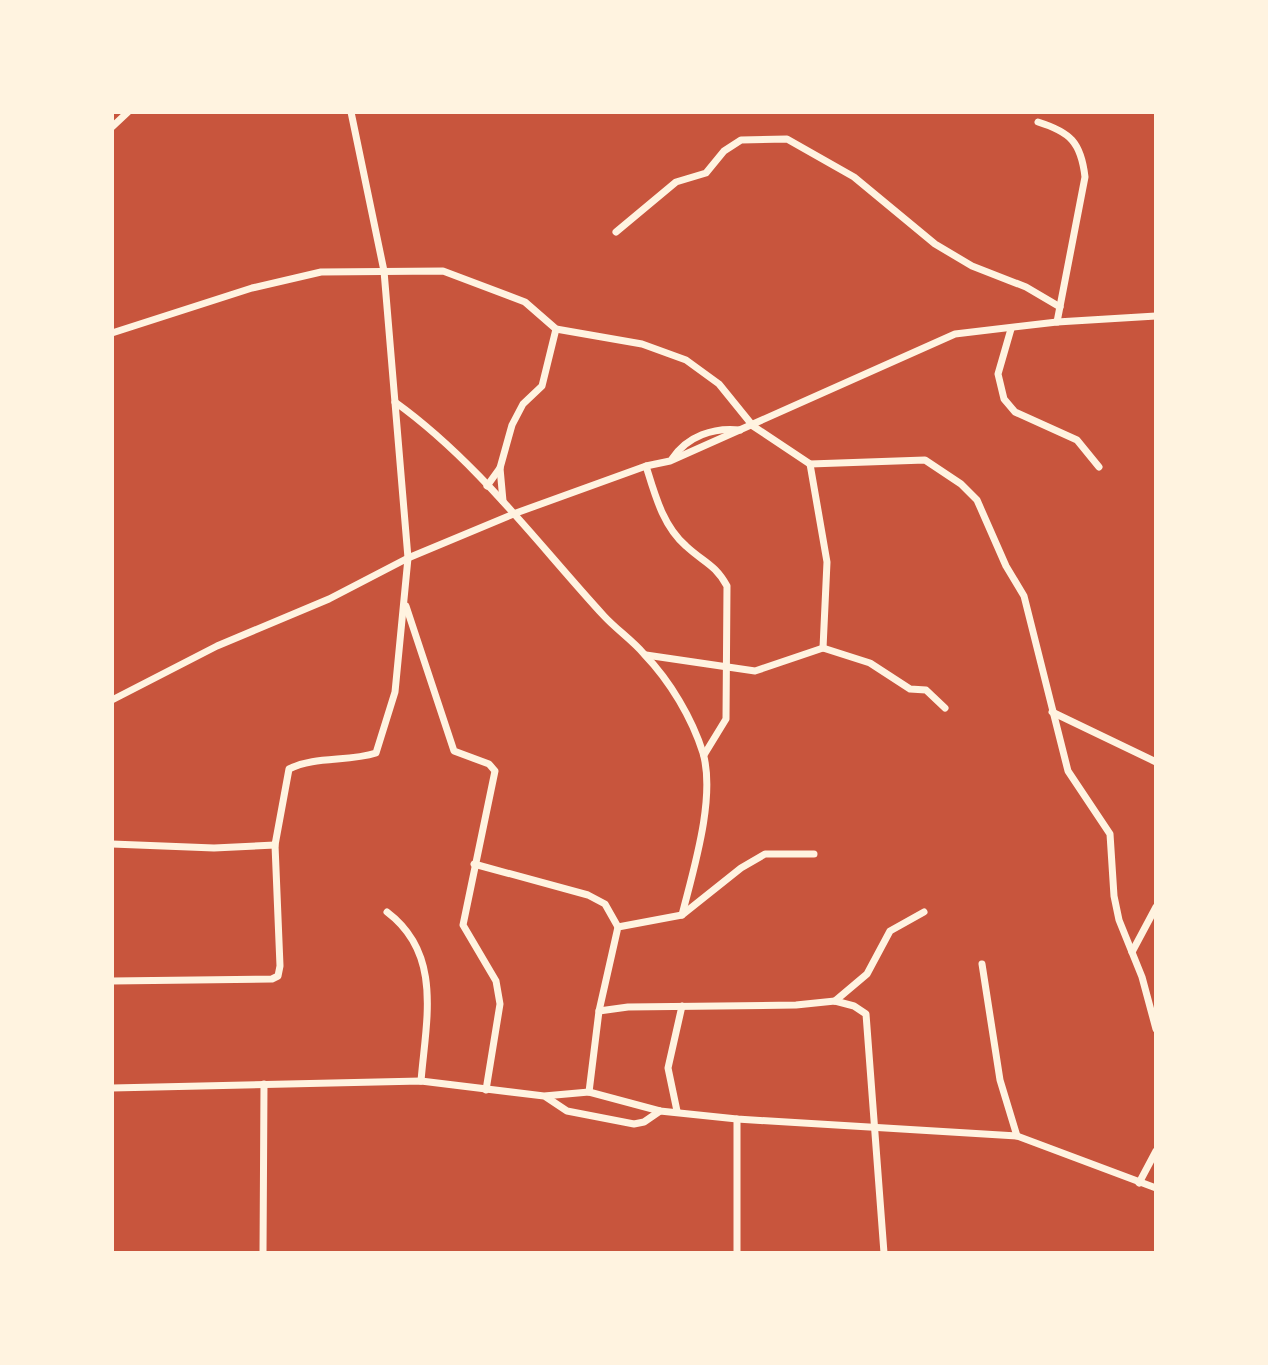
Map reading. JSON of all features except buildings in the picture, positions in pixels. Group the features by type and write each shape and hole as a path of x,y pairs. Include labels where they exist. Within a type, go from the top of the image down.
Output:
{"street":[{"path":"112,127 128,112"},
{"path":"112,981 272,979 278,976 275,845 289,769 298,765 353,760 376,753 395,692 408,558 384,271 351,112"},
{"path":"1038,122 1066,131 1076,140 1083,155 1085,177 1079,220 1057,322"},
{"path":"616,232 676,182 706,173 724,151 741,140 756,137 787,139 854,177 935,244 972,266 1026,287 1060,307"},
{"path":"112,333 252,288 321,272 443,271 525,302 556,329 642,344 686,360 719,384 753,426 810,464 925,460 977,500 1006,566 1024,596 1068,771 1110,834 1114,896 1156,1029"},
{"path":"112,700 217,646 329,599 408,558 516,513 646,466 670,461 689,440 722,428 743,431 955,334 1057,322 1156,316"},
{"path":"487,486 500,468 517,414 542,386 556,329"},
{"path":"1011,329 998,374 1004,399 1015,412 1077,440 1099,467"},
{"path":"395,402 419,419 516,513 605,618 646,655 688,715 704,755 704,812 682,915"},
{"path":"810,464 827,562 823,648"},
{"path":"646,466 673,532 686,547 718,569 727,586 726,719 704,755"},
{"path":"500,468 503,501"},
{"path":"405,603 454,751 489,764 495,771 463,925 496,981 500,1004 486,1090"},
{"path":"646,655 755,671 823,648 870,663 910,689 926,690 945,708"},
{"path":"1052,712 1156,762"},
{"path":"112,844 214,848 275,845"},
{"path":"618,927 682,915 741,868 765,854 814,854"},
{"path":"474,864 588,895 605,904 618,927 599,1011 589,1092"},
{"path":"1132,952 1156,907"},
{"path":"387,912 405,925 429,980 421,1081"},
{"path":"835,1001 867,974 890,931 924,912"},
{"path":"982,964 1000,1080 1017,1136"},
{"path":"599,1011 835,1001 854,1006 866,1014 884,1253"},
{"path":"677,1111 668,1068 682,1006"},
{"path":"112,1088 421,1081 544,1096 589,1092 660,1111 737,1119 1017,1136 1059,1149 1156,1188"},
{"path":"263,1253 264,1084"},
{"path":"544,1096 567,1111 605,1120 644,1122 660,1111"},
{"path":"737,1119 737,1253"},
{"path":"1139,1183 1156,1151"}]}
